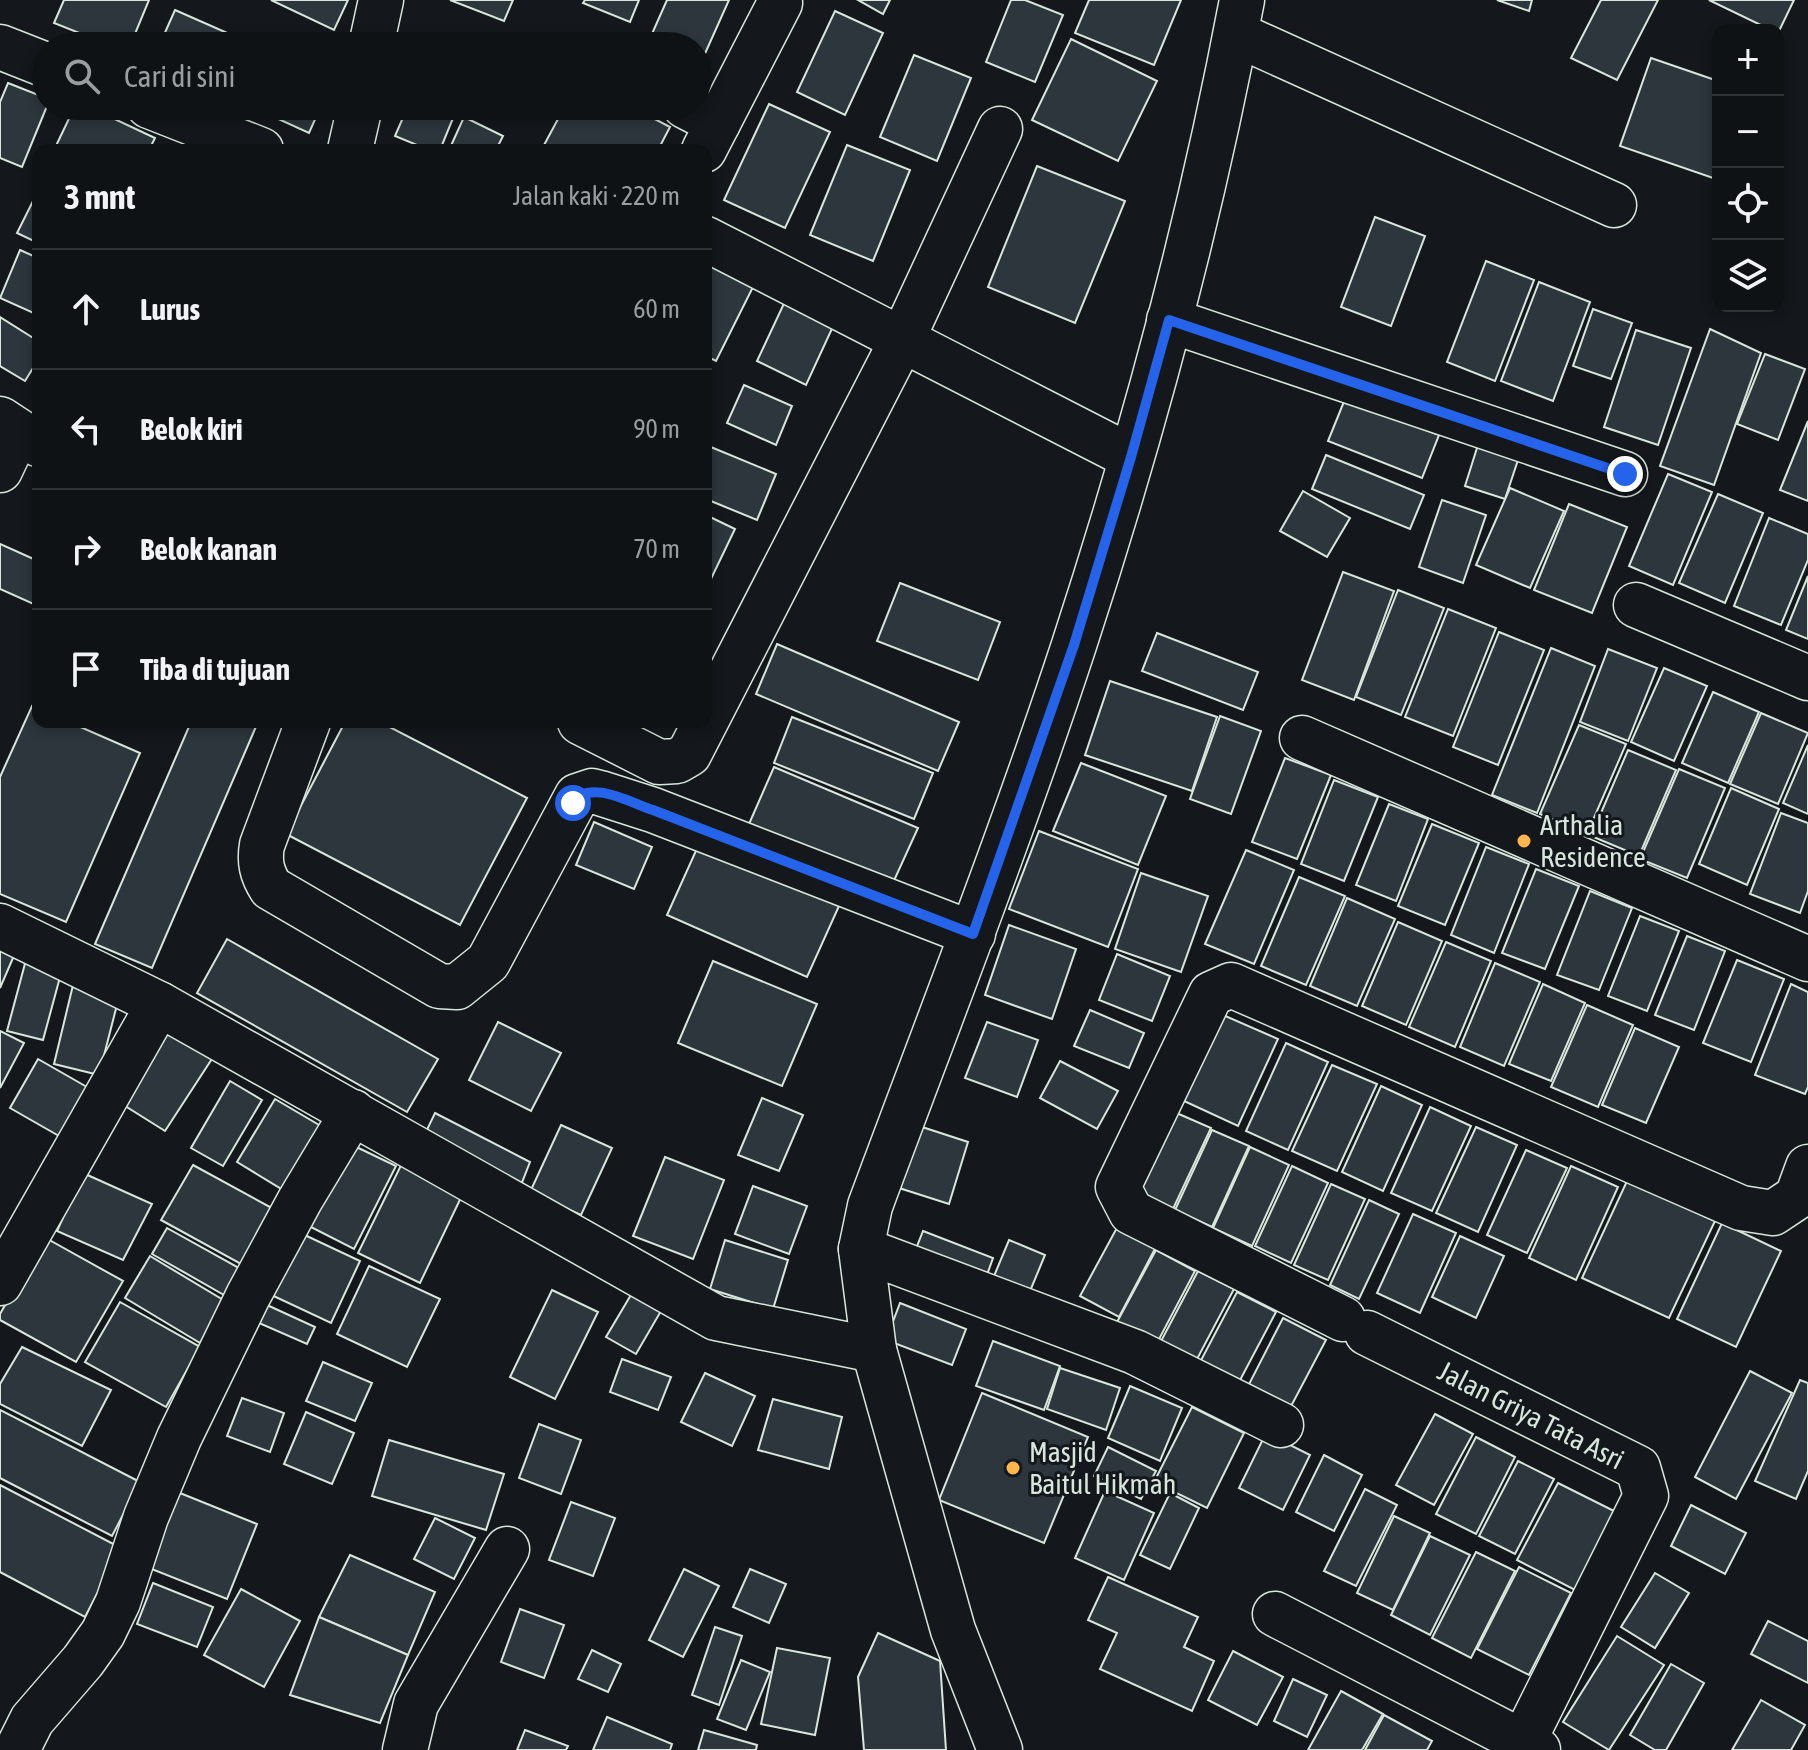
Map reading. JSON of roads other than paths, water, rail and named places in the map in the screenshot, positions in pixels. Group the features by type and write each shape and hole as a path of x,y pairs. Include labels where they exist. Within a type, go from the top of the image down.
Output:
{"street":[{"path":"374,32 381,0"},
{"path":"712,110 780,3"},
{"path":"1000,1750 953,1630 874,1350 861,1249 870,1206 973,934 1074,645 1169,320 1239,17 1614,205"},
{"path":"0,47 32,60"},
{"path":"185,120 246,144"},
{"path":"351,144 357,120"},
{"path":"712,709 902,340 1000,129"},
{"path":"712,242 1131,457"},
{"path":"1169,320 1625,474"},
{"path":"0,470 19,432"},
{"path":"1636,605 1808,678"},
{"path":"306,728 262,845 260,856 264,878 271,888 439,986 457,987 488,962 577,796 592,791 653,810 973,934"},
{"path":"592,728 659,762 677,761 689,754 702,728"},
{"path":"1302,738 1808,959"},
{"path":"0,926 159,1004 716,1318 874,1350"},
{"name":"Jalan Griya Tata Asri","path":"1275,1614 1530,1746 1646,1496 1638,1468 1131,1212 1118,1187 1211,994 1231,985 1741,1208 1773,1213 1797,1197 1808,1167"},
{"path":"0,1283 159,1004"},
{"path":"17,1750 32,1720 103,1633 118,1602 146,1517 179,1438 263,1269 353,1112"},
{"path":"861,1249 1135,1352 1281,1425"},
{"path":"405,1750 416,1704 507,1549"}],"place":[{"name":"Arthalia Residence","path":"1524,841"},
{"name":"Masjid Baitul Hikmah","path":"1013,1468"}]}
